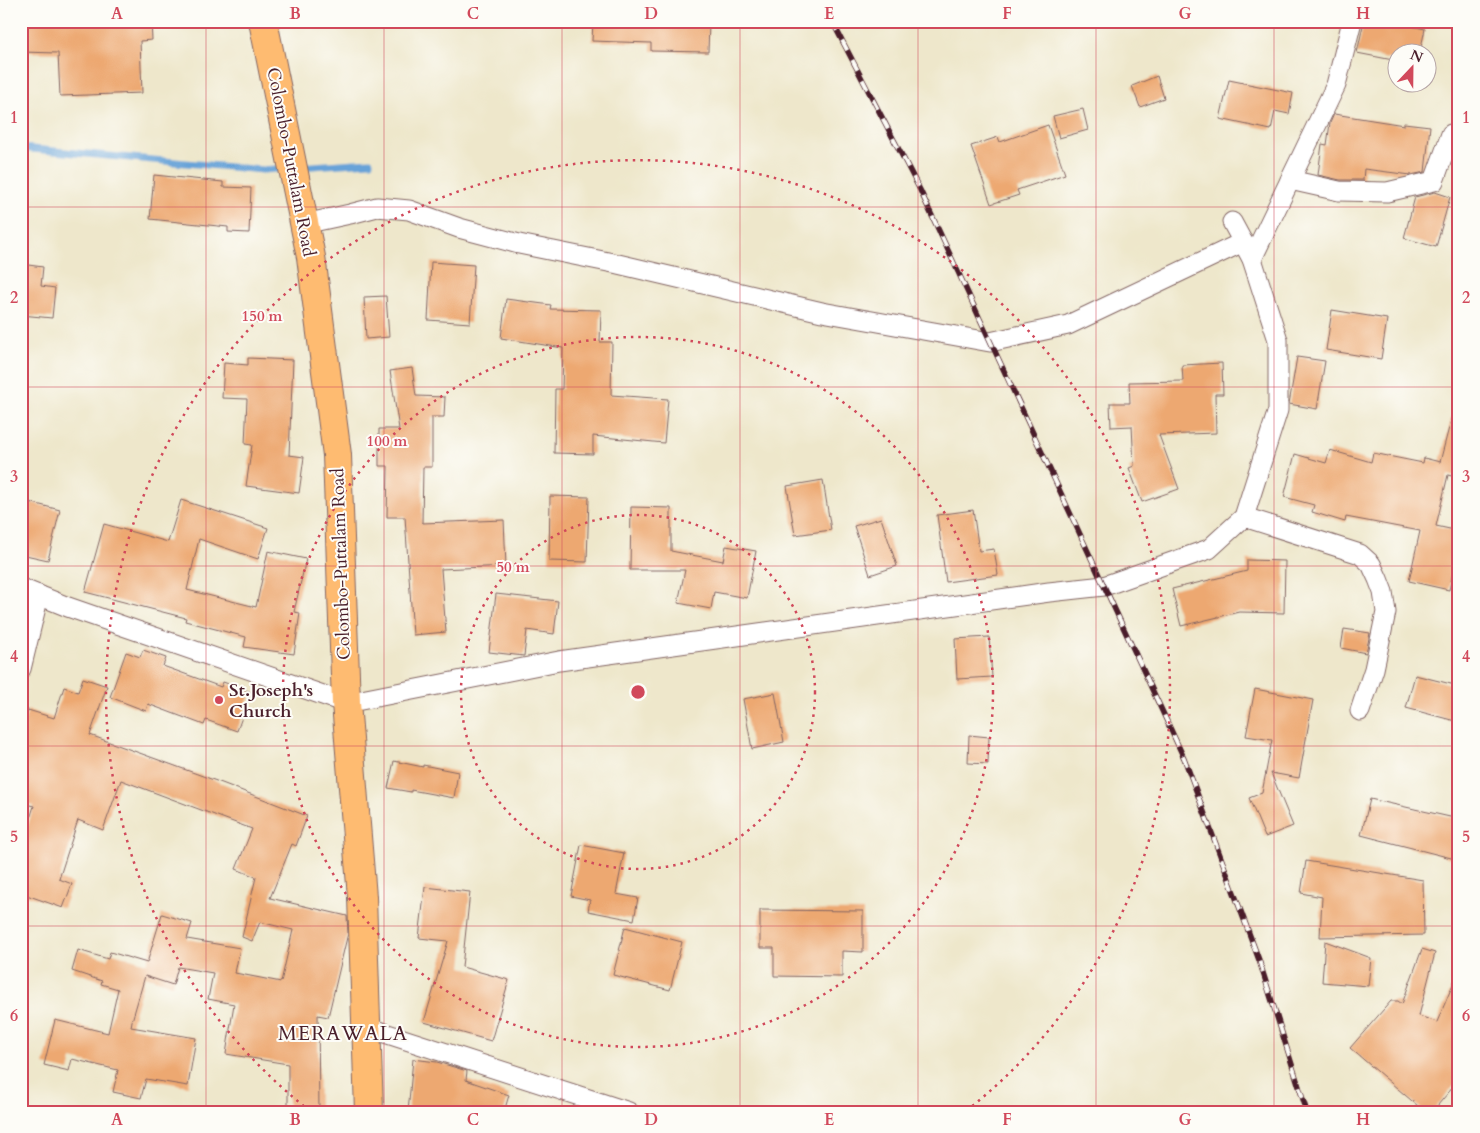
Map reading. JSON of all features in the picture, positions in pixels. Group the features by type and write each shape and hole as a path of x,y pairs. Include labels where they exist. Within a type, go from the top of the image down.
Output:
{"highway":[{"name":"Colombo-Puttalam Road","path":"263,21 311,257 337,455 346,703 362,897 369,1112"}],"street":[{"path":"1252,259 1336,85 1352,21"},
{"path":"1290,180 1339,191 1387,192 1434,181 1451,134"},
{"path":"304,224 377,207 408,210 459,228 519,244 618,264 822,312 990,342 1068,325 1243,242"},
{"path":"21,669 30,592 68,607 346,703 559,661 1104,586 1209,549 1244,517 1278,410 1278,340 1252,259 1232,222"},
{"path":"1244,517 1360,554 1371,564 1384,592 1386,612 1374,668 1360,711"},
{"path":"366,1027 630,1112"}],"building":[{"path":"21,21 151,21 152,40 140,41 142,93 60,96 58,53 21,52"},
{"path":"593,21 709,23 708,52 651,51 651,43 592,41"},
{"path":"1364,21 1388,21 1425,29 1422,42 1388,42 1388,59 1357,53"},
{"path":"1157,76 1164,98 1140,107 1132,86"},
{"path":"1229,80 1293,93 1289,114 1275,111 1271,130 1220,119"},
{"path":"1083,109 1088,130 1059,138 1053,116"},
{"path":"1334,114 1404,125 1404,123 1430,126 1425,172 1411,175 1364,169 1363,180 1340,180 1318,175 1322,144 1327,145 1330,123"},
{"path":"1048,125 1065,174 1017,190 1019,195 991,204 971,146 998,137 1000,142"},
{"path":"154,175 223,182 223,187 251,188 249,233 228,232 228,227 150,219"},
{"path":"1435,192 1450,197 1436,247 1404,238 1415,197"},
{"path":"431,262 474,265 470,323 428,320"},
{"path":"21,264 43,267 41,286 55,288 52,318 21,315"},
{"path":"386,296 389,337 366,339 364,297"},
{"path":"506,299 551,305 550,309 601,310 600,342 612,342 611,395 668,399 664,443 593,436 593,454 554,453 555,389 562,389 563,348 501,338"},
{"path":"1332,310 1387,319 1381,359 1326,350"},
{"path":"1297,357 1325,361 1317,409 1289,404"},
{"path":"248,358 293,360 289,455 304,457 299,493 246,486 252,445 245,444 247,399 222,398 224,363 248,365"},
{"path":"1222,363 1223,394 1215,394 1216,433 1159,435 1179,489 1142,502 1129,468 1134,466 1132,426 1111,427 1110,403 1130,403 1129,382 1183,381 1182,365"},
{"path":"412,368 416,396 445,397 444,417 432,417 432,467 423,467 422,523 504,520 506,566 441,569 446,632 413,635 405,517 387,517 388,466 379,466 379,429 399,429 390,371"},
{"path":"1452,416 1459,417 1459,478 1448,475 1436,526 1459,531 1459,547 1449,590 1409,581 1420,531 1346,517 1345,522 1312,512 1314,505 1284,497 1295,454 1326,463 1330,450 1371,462 1373,453 1423,463 1424,458 1440,462"},
{"path":"823,480 831,530 795,535 787,486"},
{"path":"550,496 589,497 587,562 549,561"},
{"path":"21,500 60,510 48,560 21,554"},
{"path":"181,500 268,528 258,559 199,539 187,590 256,607 268,551 306,559 294,612 300,613 294,654 244,647 246,637 185,621 186,618 85,592 104,524 168,542"},
{"path":"631,507 671,508 671,551 723,561 726,546 756,551 747,598 714,592 711,609 678,603 685,570 630,570"},
{"path":"973,510 979,551 994,549 998,575 946,582 937,515"},
{"path":"881,518 897,566 870,575 854,526"},
{"path":"1247,560 1285,561 1284,613 1239,612 1181,626 1172,589 1247,571"},
{"path":"496,594 558,601 554,634 527,630 524,656 489,652"},
{"path":"1344,629 1370,633 1366,653 1341,648"},
{"path":"989,637 992,677 957,679 955,639"},
{"path":"143,650 166,658 163,666 221,687 223,682 251,692 237,731 206,720 204,725 148,704 146,711 110,697 126,652 140,657"},
{"path":"1415,675 1459,686 1459,722 1406,708"},
{"path":"83,678 107,686 90,735 307,816 296,846 292,844 270,898 347,916 348,933 328,1017 318,1015 319,1112 288,1112 288,1064 226,1054 234,1004 208,999 213,973 178,967 173,985 145,976 131,1027 196,1038 188,1086 146,1079 141,1098 113,1092 118,1070 72,1059 69,1071 44,1065 55,1020 108,1033 118,989 101,984 102,981 72,971 78,950 108,959 110,952 147,963 162,914 192,923 187,939 240,948 235,973 281,982 293,930 260,922 252,941 242,937 256,877 236,869 252,829 121,780 103,830 78,820 59,879 72,884 63,908 21,893 21,847 34,806 21,803 21,731 28,710 54,718 64,687 78,692"},
{"path":"1255,689 1313,700 1299,778 1271,773 1293,826 1265,837 1249,798 1262,793 1272,740 1246,736"},
{"path":"775,693 784,742 752,749 743,699"},
{"path":"969,735 989,737 988,764 968,763"},
{"path":"394,761 458,772 454,798 388,788"},
{"path":"1370,799 1459,819 1459,860 1361,835"},
{"path":"581,845 624,853 616,894 638,898 634,920 588,911 590,900 571,896"},
{"path":"1306,861 1423,880 1424,935 1320,937 1322,897 1301,893"},
{"path":"425,887 470,892 462,967 509,980 491,1041 424,1022 448,941 419,938"},
{"path":"760,910 863,911 863,952 842,951 842,977 774,976 774,948 760,948"},
{"path":"625,927 682,942 670,990 613,975"},
{"path":"1325,941 1371,958 1368,986 1322,982"},
{"path":"1422,949 1435,953 1419,1016 1437,1022 1459,970 1459,1080 1432,1112 1425,1112 1350,1048 1391,1001 1398,1001 1402,1004"},
{"path":"413,1059 437,1062 467,1071 466,1080 509,1095 504,1112 408,1112"}],"waterway":[{"path":"21,148 263,170 288,168"},
{"path":"298,167 370,162"}],"railway":[{"path":"832,21 920,190 1184,758 1259,960 1307,1112"}],"place":[{"name":"St.Joseph's Church","path":"219,700"}],"district":[{"name":"MERAWALA","path":"343,1033"}]}
